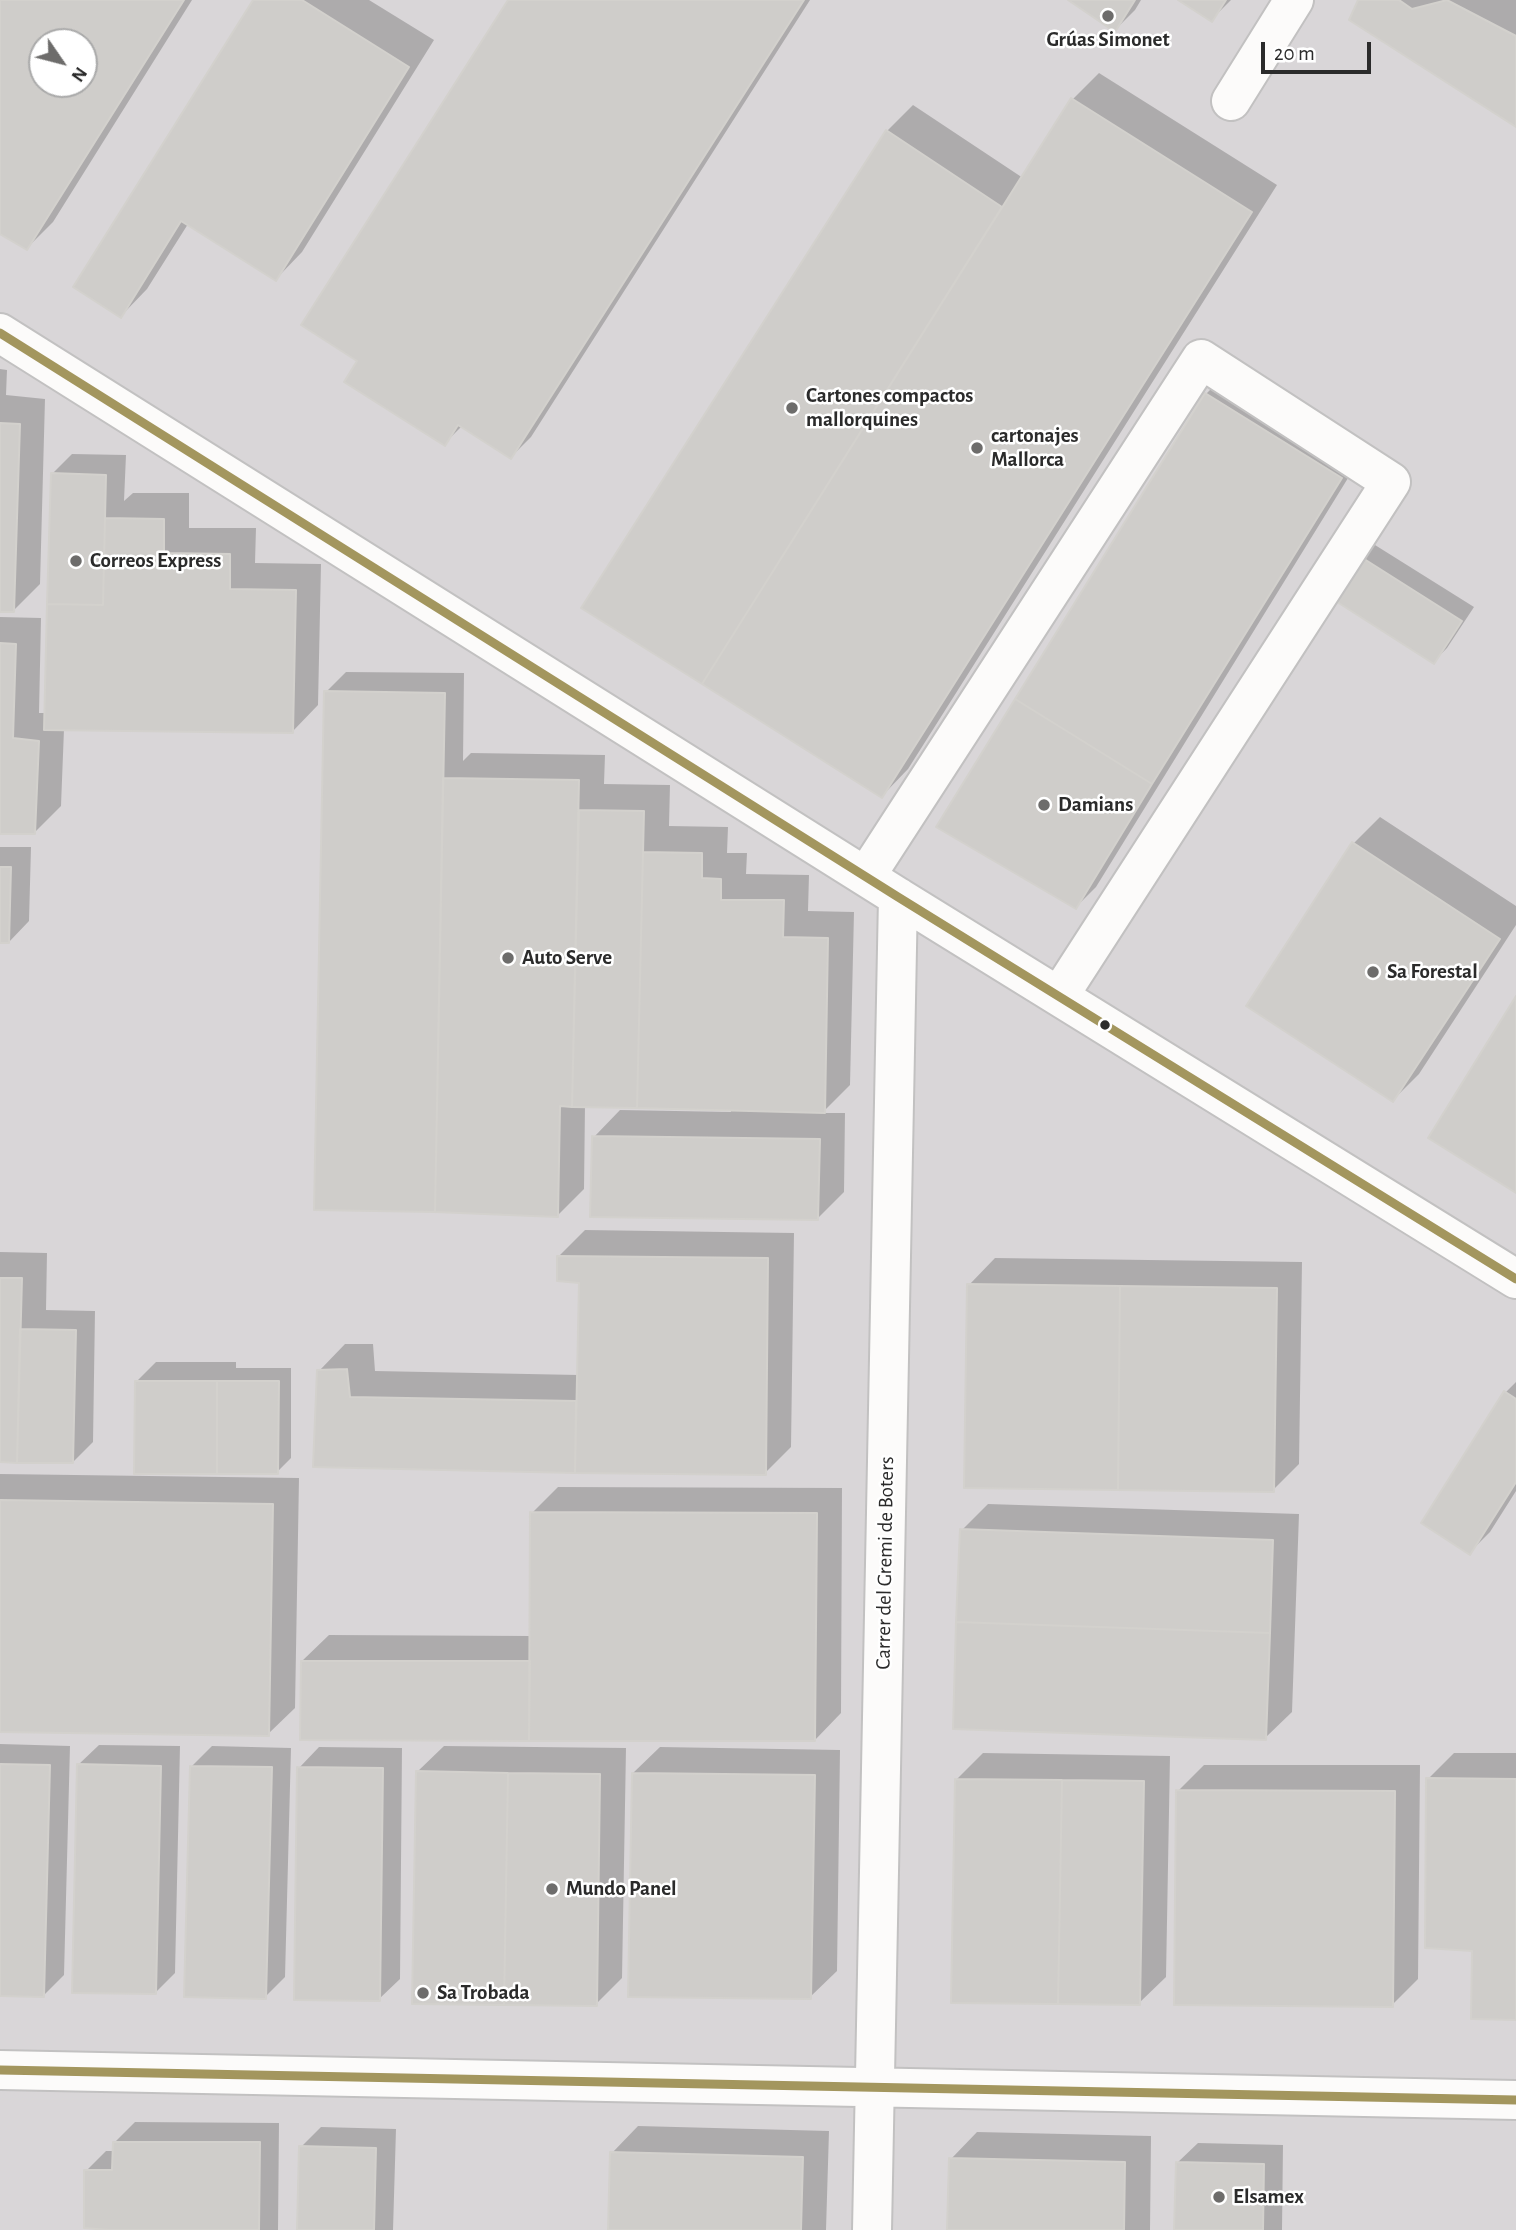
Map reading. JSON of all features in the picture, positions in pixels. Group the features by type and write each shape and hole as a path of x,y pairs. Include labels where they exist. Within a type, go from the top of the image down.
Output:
{"street":[{"path":"1231,102 1294,0"},
{"path":"0,333 898,897 1516,1279"},
{"path":"866,876 1201,359 1391,482 1059,996"},
{"name":"Carrer del Gremi de Boters","path":"872,2230 898,897"},
{"path":"0,2070 1516,2100"}],"shaded area":[{"path":"0,0 1516,0 1516,2230 0,2230"}],"building":[{"path":"0,0 184,0 27,250 0,234"},
{"path":"253,0 302,0 409,67 276,281 181,221 121,318 73,287"},
{"path":"508,0 804,0 511,459 458,425 445,446 344,382 357,361 301,325"},
{"name":"Grúas Simonet","path":"1068,0 1135,0 1115,32"},
{"path":"1178,0 1226,0 1212,22"},
{"path":"1358,0 1399,0 1412,9 1447,0 1516,36 1516,127 1349,20"},
{"name":"cartonajes Mallorca","path":"1071,98 1252,212 882,798 702,684"},
{"name":"Cartones compactos mallorquines","path":"886,130 1002,207 702,684 581,608"},
{"path":"1205,393 1342,478 1152,784 1015,699"},
{"path":"0,423 20,424 14,612 0,612"},
{"name":"Correos Express","path":"51,473 106,475 103,605 47,604"},
{"path":"105,518 164,519 164,553 230,554 230,589 296,590 293,733 44,730 47,604 103,605"},
{"path":"1361,557 1462,621 1434,664 1334,600"},
{"path":"0,643 16,644 13,738 39,741 35,834 0,834"},
{"path":"324,691 445,693 435,1212 314,1210"},
{"name":"Damians","path":"1015,699 1152,784 1076,909 936,827"},
{"name":"Auto Serve","path":"443,778 579,780 572,1107 560,1106 558,1217 435,1212"},
{"path":"579,810 644,811 637,1108 572,1107"},
{"name":"Sa Forestal","path":"1352,842 1500,939 1393,1102 1246,1006"},
{"path":"643,852 702,853 702,878 721,879 721,900 784,900 783,937 828,938 825,1113 637,1108"},
{"path":"0,867 11,867 9,943 0,943"},
{"path":"1516,996 1516,1193 1428,1138"},
{"path":"592,1136 820,1139 818,1220 590,1217"},
{"path":"557,1256 768,1258 766,1475 575,1473 579,1283 557,1281"},
{"path":"0,1278 22,1278 17,1463 0,1462"},
{"path":"967,1284 1120,1286 1118,1490 964,1488"},
{"path":"1120,1286 1277,1288 1274,1492 1118,1490"},
{"path":"20,1329 76,1330 73,1463 17,1463"},
{"path":"347,1369 350,1397 576,1401 575,1473 313,1467 317,1370"},
{"path":"135,1381 217,1381 217,1474 134,1474"},
{"path":"217,1381 279,1381 278,1474 217,1474"},
{"path":"1504,1391 1516,1399 1516,1482 1470,1555 1421,1523"},
{"path":"0,1500 273,1504 269,1736 0,1732"},
{"path":"530,1512 817,1513 815,1741 529,1741"},
{"path":"960,1529 1273,1540 1270,1633 956,1622"},
{"path":"956,1622 1270,1633 1266,1740 953,1729"},
{"path":"301,1661 530,1661 529,1741 300,1740"},
{"path":"0,1764 50,1765 44,1997 0,1996"},
{"path":"77,1764 161,1766 156,1994 72,1993"},
{"path":"190,1766 272,1767 266,1999 184,1997"},
{"path":"297,1767 383,1768 380,2001 294,2000"},
{"path":"416,1771 508,1773 504,2005 412,2004"},
{"name":"Mundo Panel","path":"508,1773 600,1774 597,2006 504,2005"},
{"path":"632,1773 815,1775 811,1999 628,1997"},
{"path":"1426,1778 1516,1779 1516,2020 1471,2019 1472,1951 1425,1948"},
{"path":"955,1779 1062,1780 1058,2004 951,2003"},
{"path":"1062,1780 1144,1781 1140,2005 1058,2004"},
{"path":"1176,1790 1395,1791 1393,2007 1174,2005"},
{"path":"113,2142 260,2142 259,2230 84,2228 84,2170 112,2170"},
{"path":"299,2146 376,2148 374,2230 297,2230"},
{"path":"610,2152 803,2157 801,2230 608,2230"},
{"path":"949,2158 1125,2162 1124,2230 947,2230"},
{"name":"Elsamex","path":"1176,2162 1264,2164 1263,2230 1174,2230"}],"transit line":[{"path":"0,333 898,897 1516,1279"},
{"path":"0,2070 1516,2100"}],"place":[{"name":"Grúas Simonet","path":"1108,16"},
{"name":"Cartones compactos mallorquines","path":"792,408"},
{"name":"cartonajes Mallorca","path":"977,448"},
{"name":"Correos Express","path":"76,561"},
{"name":"Damians","path":"1044,805"},
{"name":"Auto Serve","path":"508,958"},
{"name":"Sa Forestal","path":"1373,972"},
{"name":"Mundo Panel","path":"552,1889"},
{"name":"Sa Trobada","path":"423,1993"},
{"name":"Elsamex","path":"1219,2197"}]}
